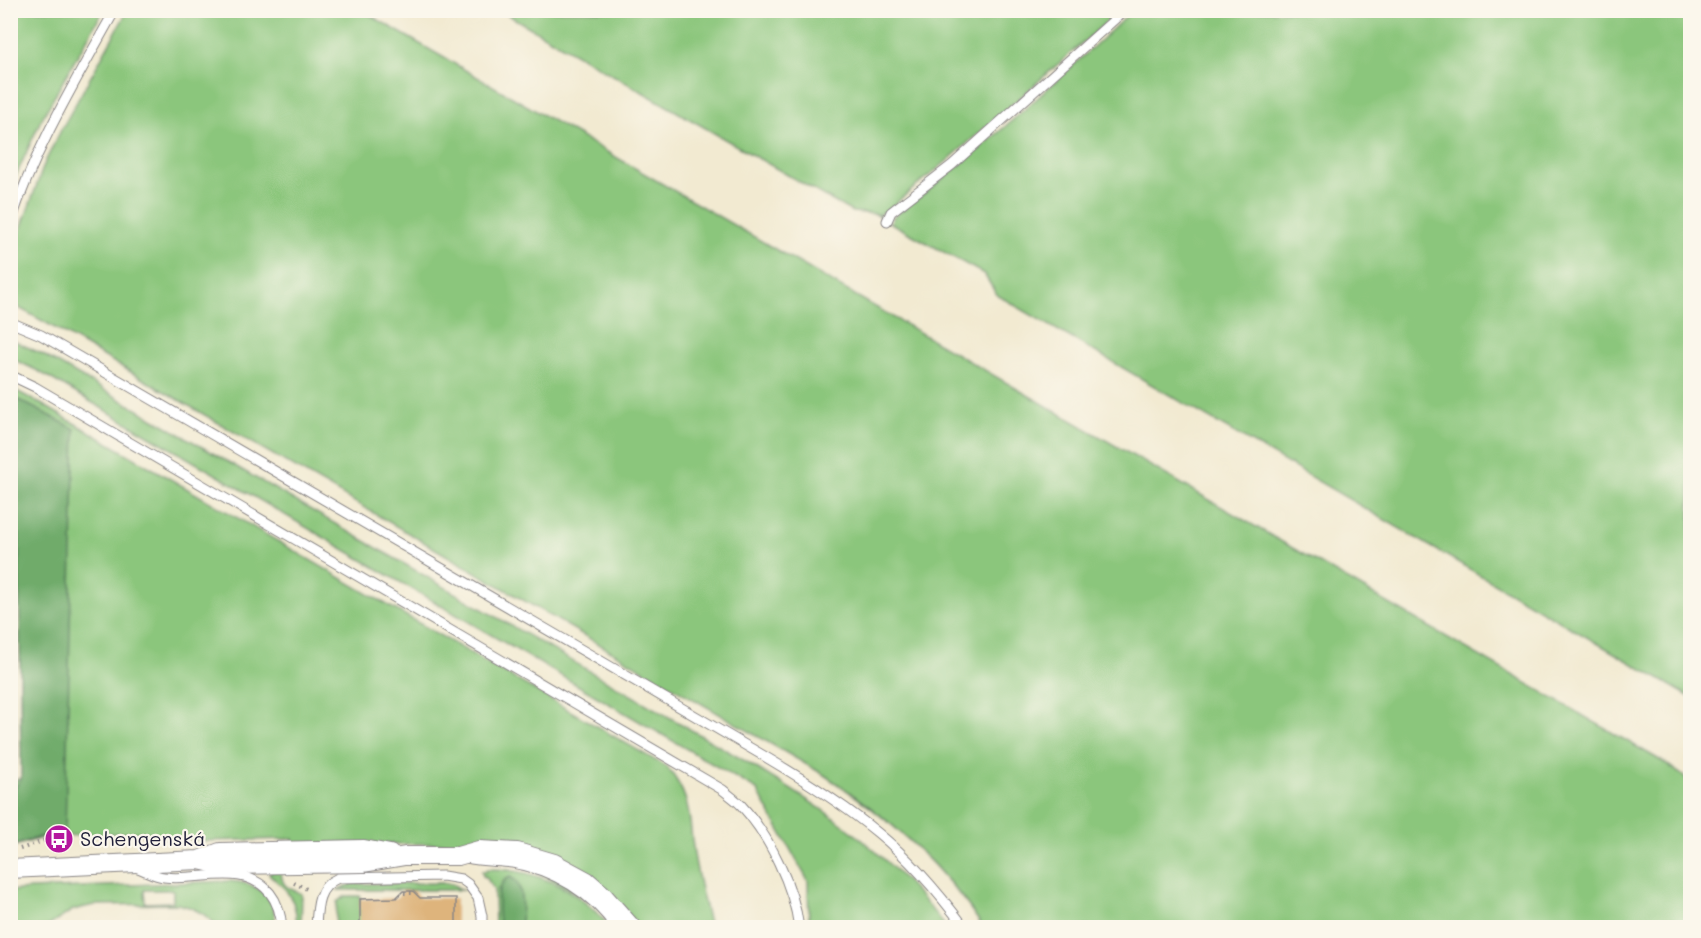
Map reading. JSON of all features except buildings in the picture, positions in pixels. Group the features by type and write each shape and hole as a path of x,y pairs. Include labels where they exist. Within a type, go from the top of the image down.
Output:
{"street":[{"path":"13,870 199,860 221,865 353,863 405,856 458,856 479,850 508,851 554,863 587,881 632,927"}],"lane":[{"path":"10,224 26,179 45,137 115,10"},
{"path":"887,221 891,212 952,165 1125,10"},
{"path":"10,322 41,335 812,785 860,818 897,850 926,880 965,927"},
{"path":"10,375 35,387 723,790 741,806 770,847 792,893 799,927"},
{"path":"458,856 481,861 514,863 546,873 590,898 616,927"},
{"path":"126,863 163,877 241,875 257,880 278,905 282,927"},
{"path":"316,927 318,900 324,888 338,878 443,876 461,879 468,884 478,898 482,916 481,926"}],"path":[{"path":"10,852 46,840"},
{"path":"401,893 415,893"}],"green space":[{"path":"11,10 103,11 40,122 11,187"},
{"path":"128,10 363,11 1665,763 1690,781 1690,927 983,927 949,882 910,841 867,805 821,773 19,308 10,286 11,258 45,162"},
{"path":"501,11 1119,11 947,161 886,211 877,215 852,212"},
{"path":"1132,11 1690,11 1690,697 997,295 984,274 887,221 883,218 891,223 893,217 986,143"},
{"path":"10,339 40,353 745,761 817,806 875,851 905,880 946,927 809,927 808,881 757,790 38,371 11,358"},
{"path":"11,388 667,767 681,789 688,809 697,873 710,927 640,927 485,843 293,845 293,839 203,841 144,832 65,836 64,832 50,833 50,836 11,847 11,780 21,779 19,558 10,558"},
{"path":"11,396 75,429 65,832 50,833 11,847 11,794 21,779 19,534 11,533"},
{"path":"487,869 523,872 555,884 585,902 610,927 521,927 520,889 498,889 499,927 495,927 494,890 483,876 482,871 487,871"},
{"path":"281,870 284,884 302,894 301,927 297,927 293,902 286,890 269,874"},
{"path":"510,877 521,892 521,927 499,927 499,892 504,881"},
{"path":"239,882 264,893 273,907 275,927 219,927 203,914 178,904 94,905 73,910 47,927 11,927 10,891","holes":["144,890 173,890 173,902 145,903"]},
{"path":"352,884 452,884 462,890 337,890"},
{"path":"345,896 360,896 361,927 335,928 337,902"}],"place":[{"name":"Schengenská","path":"59,839"}]}
